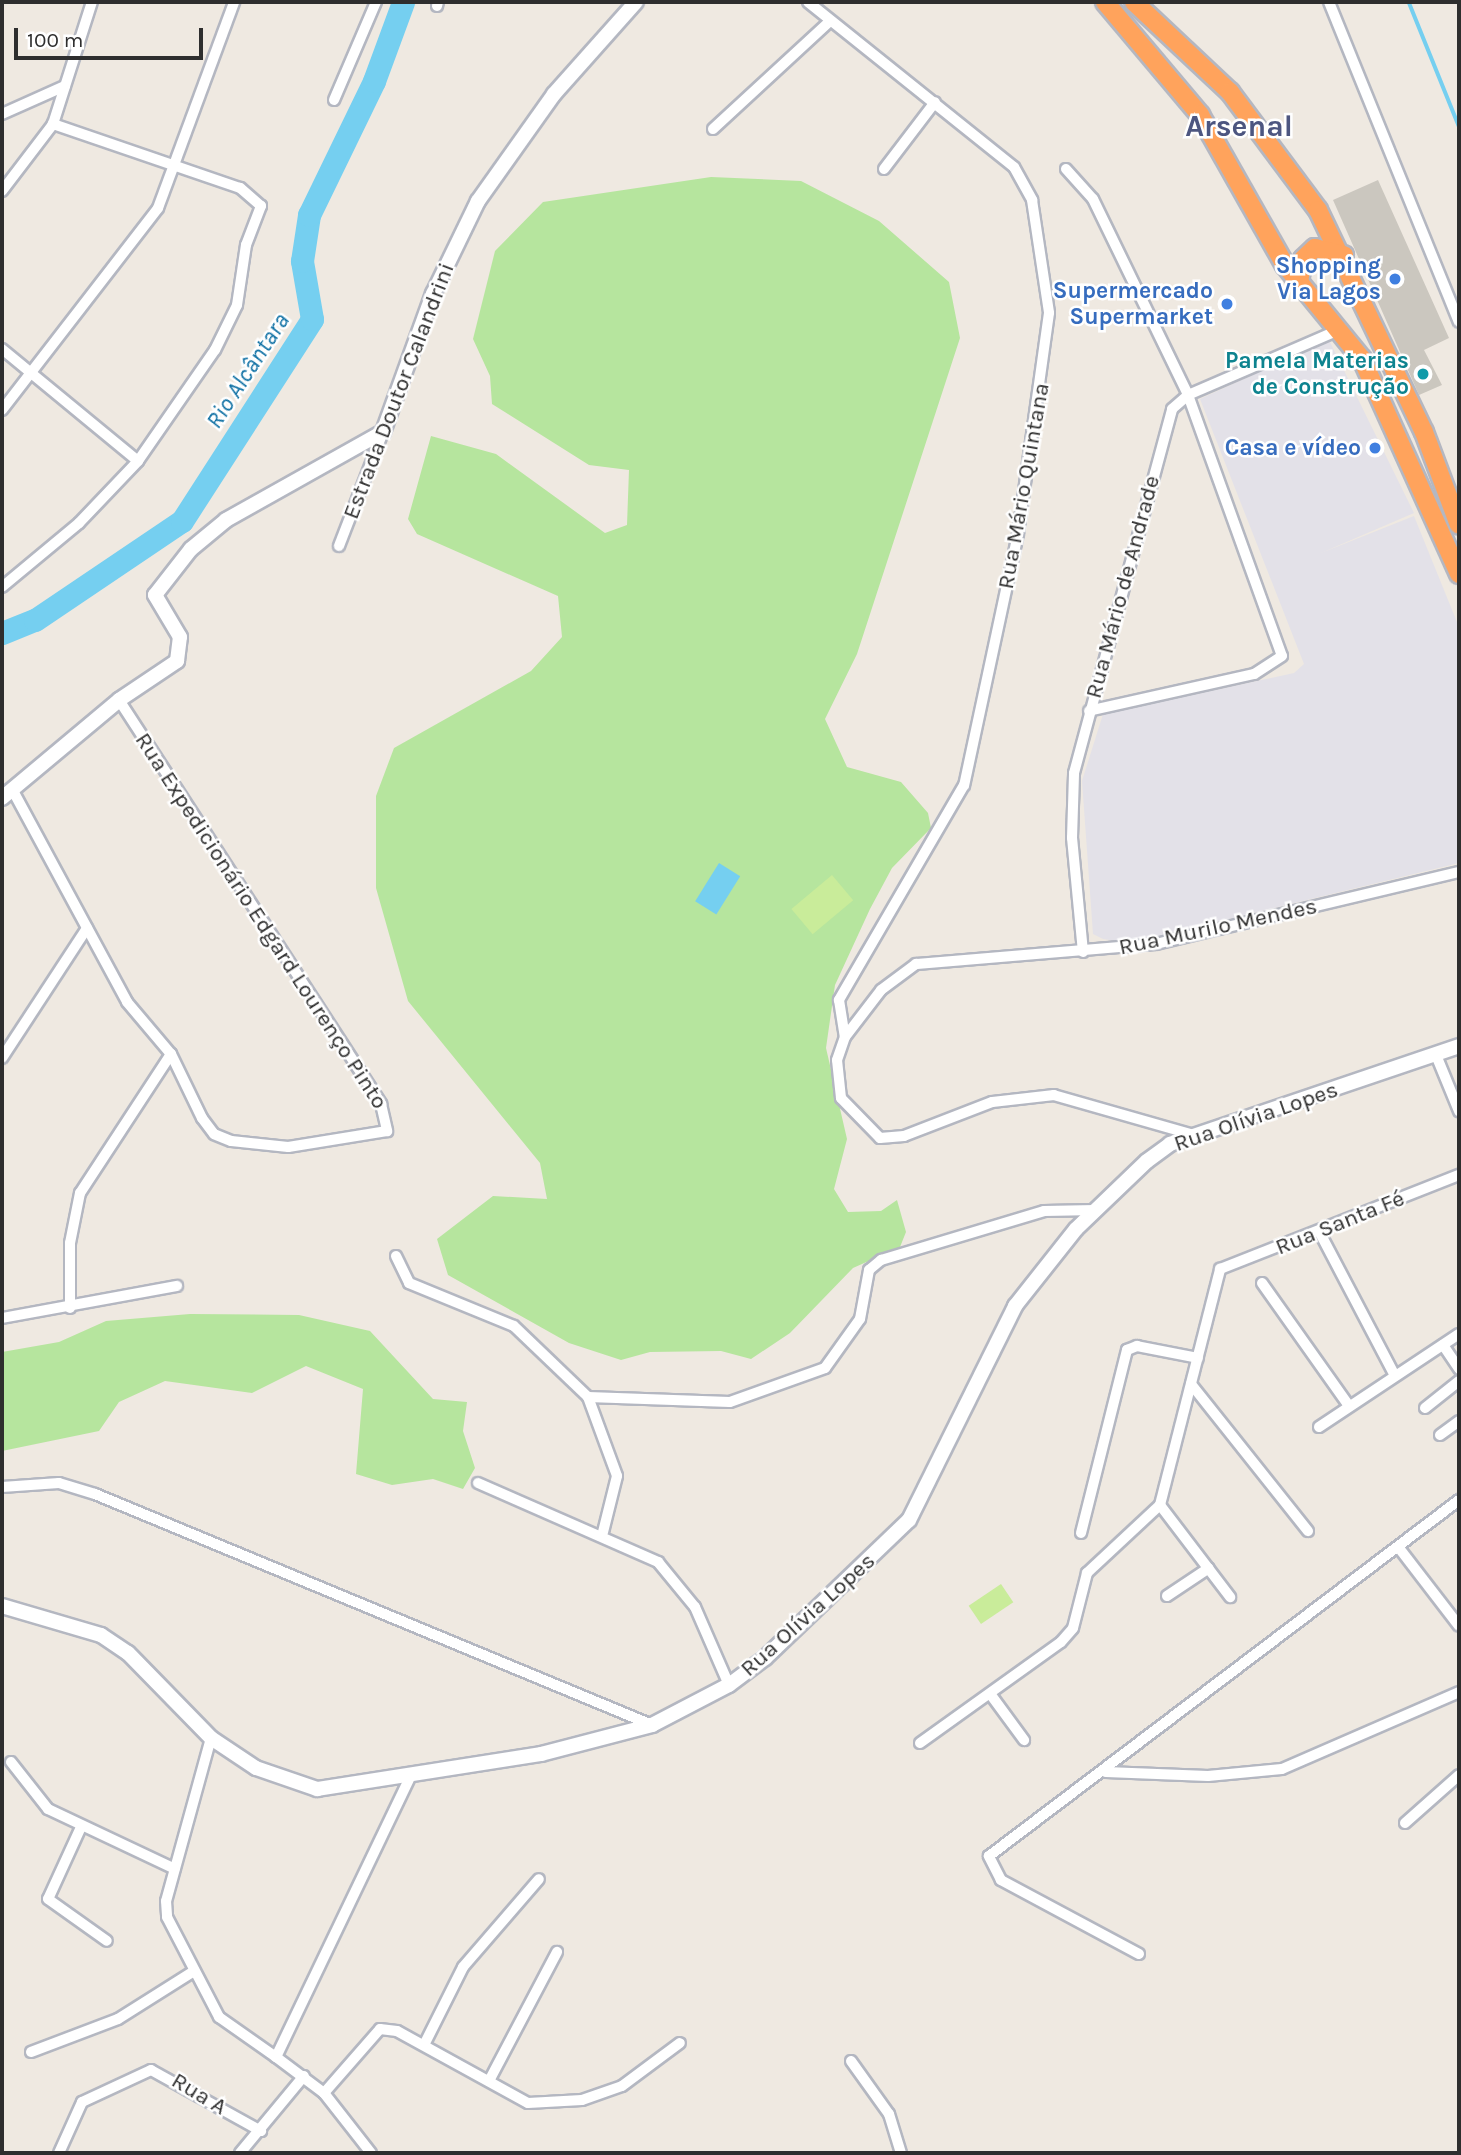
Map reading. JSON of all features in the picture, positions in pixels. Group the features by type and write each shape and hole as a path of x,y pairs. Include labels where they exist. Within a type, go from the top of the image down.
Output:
{"highway":[{"path":"1105,2 1200,115 1299,282 1341,329 1387,408 1459,574"},
{"path":"1134,2 1230,92 1284,160 1344,256 1459,525"},
{"path":"1299,282 1308,252 1321,246 1344,256"}],"street":[{"path":"2,191 52,124 92,2"},
{"path":"2,410 35,373 144,230 174,166 234,2"},
{"path":"334,100 376,2"},
{"name":"Estrada Doutor Calandrini","path":"339,546 378,458 383,432 432,294 478,201 554,94 636,2"},
{"name":"Rua Mário Quintana","path":"808,2 829,22 935,102 1022,178 1043,244 1048,335 1018,534 964,785 839,1000 845,1037"},
{"path":"1329,2 1459,322"},
{"path":"713,129 829,22"},
{"path":"2,114 65,86"},
{"path":"884,169 935,102"},
{"path":"2,586 79,523 138,461 230,326 240,272 261,206 240,188 52,124"},
{"path":"1066,169 1093,199 1188,395 1277,627 1282,656 1254,674 1088,711"},
{"path":"1188,395 1341,329"},
{"path":"2,349 35,373 138,461"},
{"name":"Rua Mário de Andrade","path":"1083,952 1071,794 1088,711 1170,417 1188,395"},
{"path":"69,1308 70,1243 80,1193 171,1054 127,1002 87,928 7,793 119,700 182,652 155,595 191,549 226,520 383,432"},
{"name":"Rua Expedicionário Edgard Lourenço Pinto","path":"119,700 381,1104 387,1130 288,1147 231,1141 214,1134 202,1118 171,1054"},
{"name":"Rua Murilo Mendes","path":"845,1037 896,974 932,961 1083,952 1156,944 1459,872"},
{"path":"2,1058 87,928"},
{"path":"845,1037 837,1060 841,1098 880,1138 904,1136 992,1102 1054,1095 1195,1135"},
{"name":"Rua Olívia Lopes","path":"2,1606 101,1634 128,1653 211,1738 256,1768 317,1789 410,1777 541,1754 652,1725 729,1685 909,1520 1015,1306 1096,1210 1170,1144 1459,1045"},
{"path":"1436,1055 1459,1111"},
{"name":"Rua Santa Fé","path":"1198,1358 1220,1269 1320,1233 1459,1175"},
{"path":"588,1396 748,1401 804,1380 841,1351 860,1319 869,1270 881,1260 1044,1211 1096,1210"},
{"path":"1320,1233 1395,1376"},
{"path":"396,1256 409,1283 514,1326 588,1396 617,1476 603,1532"},
{"path":"1262,1283 1349,1406"},
{"path":"2,1318 69,1308 177,1286"},
{"path":"1319,1427 1459,1334"},
{"path":"1443,1345 1459,1369"},
{"path":"920,1743 991,1695 1061,1642 1073,1628 1087,1573 1160,1505 1198,1358 1137,1346 1127,1350 1081,1533"},
{"path":"1425,1408 1459,1381"},
{"path":"1191,1384 1308,1531"},
{"path":"1440,1435 1459,1421"},
{"path":"2,1487 41,1482 95,1494 193,1531 652,1725"},
{"path":"478,1483 603,1532 671,1575 695,1607 729,1685"},
{"path":"1139,1954 1016,1889 989,1864 1001,1844 1105,1772 1459,1500"},
{"path":"1160,1505 1230,1597"},
{"path":"1399,1548 1459,1626"},
{"path":"1167,1596 1209,1568"},
{"path":"1105,1772 1208,1776 1282,1769 1459,1692"},
{"path":"991,1695 1024,1740"},
{"path":"211,1738 174,1869 167,1917 219,2017 324,2093 372,2153"},
{"path":"11,1762 36,1801 81,1827 174,1869"},
{"path":"1405,1823 1459,1775"},
{"path":"276,2057 410,1777"},
{"path":"81,1827 48,1899 107,1941"},
{"path":"424,2045 463,1967 539,1879"},
{"path":"489,2081 557,1952"},
{"path":"31,2052 118,2019 194,1971"},
{"path":"324,2093 380,2029 424,2045 528,2103 582,2100 648,2073 680,2043"},
{"path":"851,2061 889,2114 901,2153"},
{"name":"Rua A","path":"59,2153 82,2102 151,2070 261,2131"},
{"path":"240,2153 304,2077"}],"shaded area":[{"path":"1329,340 1414,513 1321,553 1414,516 1459,627 1459,863 1130,943 1103,939 1093,934 1082,781 1103,714 1294,673 1304,664 1200,399"}],"green space":[{"path":"711,177 801,181 879,221 949,282 960,338 857,654 825,719 847,767 901,782 928,813 931,828 892,868 870,909 835,985 826,1048 847,1139 834,1189 848,1212 881,1211 897,1200 906,1232 900,1247 853,1268 790,1333 751,1359 721,1351 650,1352 621,1360 569,1343 448,1275 437,1239 493,1196 547,1199 540,1163 408,1001 376,888 376,796 394,748 531,671 562,637 558,596 417,534 408,519 431,436 496,454 605,533 627,525 629,470 589,465 492,404 490,376 473,339 495,251 543,202"},
{"path":"832,875 853,900 813,934 791,909"},
{"path":"190,1314 299,1315 370,1331 433,1399 467,1402 463,1431 475,1468 463,1489 433,1479 392,1485 356,1474 363,1389 306,1366 252,1393 165,1381 119,1402 99,1431 2,1451 2,1352 59,1342 106,1321"},
{"path":"1001,1584 1013,1602 981,1624 969,1606"}],"water":[{"path":"719,863 740,876 716,914 695,901"}],"building":[{"name":"Shopping Via Lagos","path":"1378,180 1449,338 1424,350 1442,385 1419,395 1333,200"}],"waterway":[{"name":"Rio Alcântara","path":"2,633 35,620 182,521 312,319 302,261 309,215 374,81 403,2"},
{"path":"1409,2 1459,126"}],"place":[{"name":"Shopping Via Lagos","path":"1395,279"},
{"name":"Supermercado Supermarket","path":"1227,304"},
{"name":"Pamela Materias de Construção","path":"1423,374"},
{"name":"Casa e vídeo","path":"1375,448"}],"district":[{"name":"Arsenal","path":"1239,126"}]}
